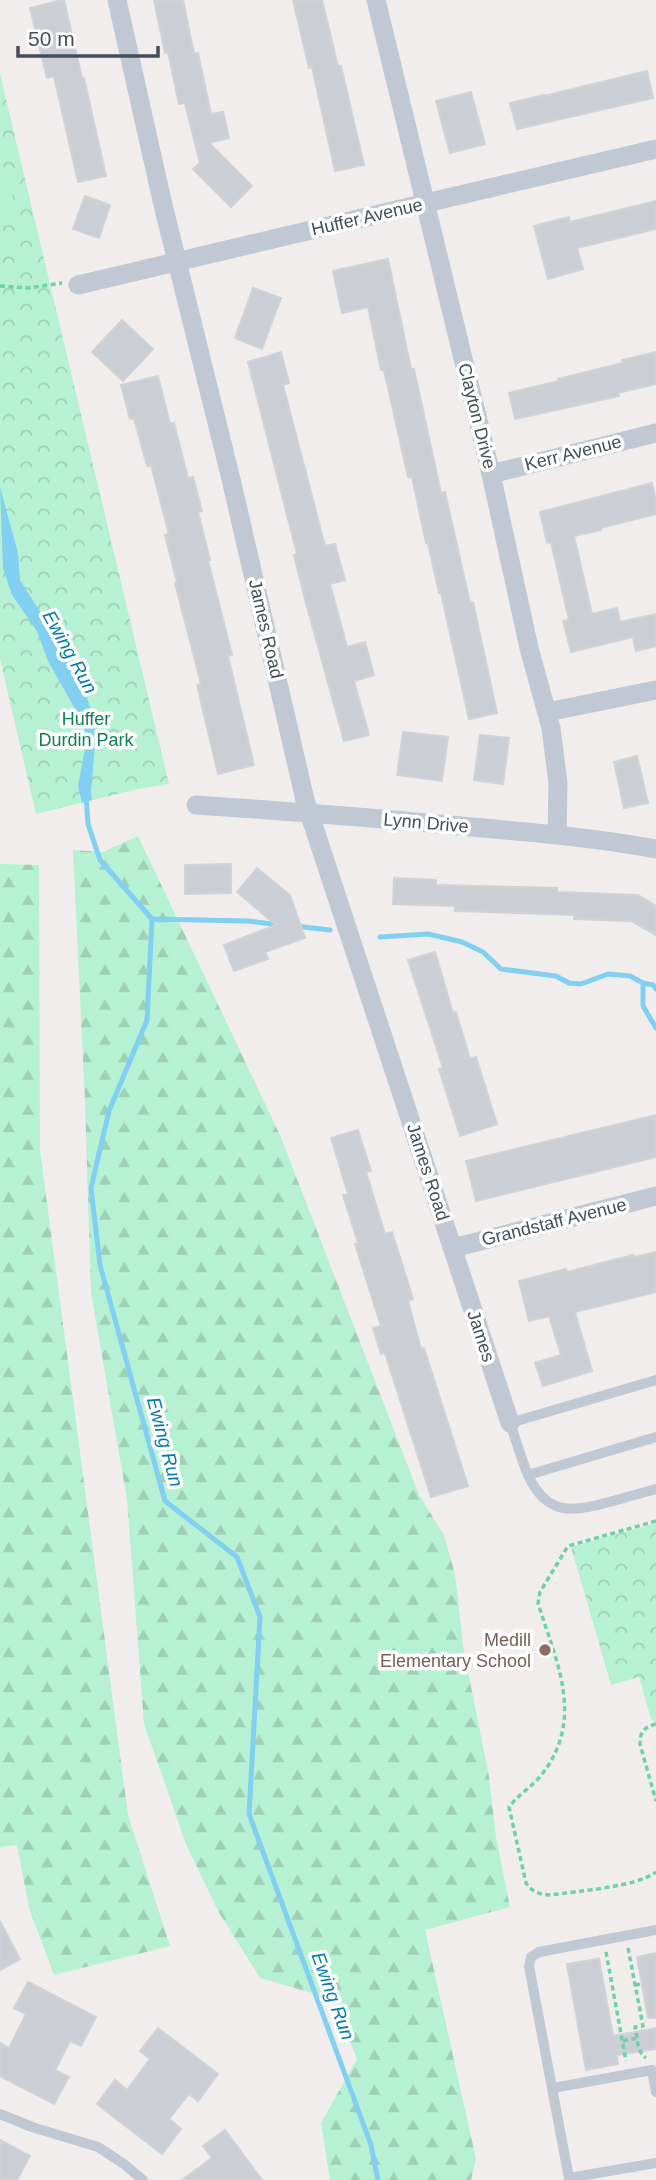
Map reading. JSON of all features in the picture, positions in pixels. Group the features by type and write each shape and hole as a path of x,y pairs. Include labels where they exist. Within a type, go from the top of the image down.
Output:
{"street":[{"name":"James Road","path":"117,0 309,813 453,1248"},
{"name":"Clayton Drive","path":"376,0 491,474 529,648 547,712 557,763 557,835"},
{"name":"Huffer Avenue","path":"78,285 656,149"},
{"name":"Kerr Avenue","path":"491,474 656,433"},
{"path":"547,712 656,690"},
{"name":"Lynn Drive","path":"196,805 557,835 608,840 656,849"},
{"name":"Grandstaff Avenue","path":"453,1248 656,1196"},
{"name":"James","path":"453,1248 510,1423"}],"lane":[{"path":"656,1380 510,1423 528,1475 541,1496 554,1506 567,1510 584,1509 656,1489"},
{"path":"528,1475 656,1437"},
{"path":"656,1930 545,1950 531,1957 529,1966 569,2178 656,2164"},
{"path":"553,2088 652,2070 656,2092"},
{"path":"0,2114 32,2127 98,2147 143,2180"}],"path":[{"path":"0,286 29,288 70,282 78,285"},
{"path":"656,1521 568,1546 540,1592 538,1603 565,1697 565,1718 554,1756 528,1790 511,1803 509,1810 526,1883 531,1891 540,1895 633,1881 648,1878 656,1872"},
{"path":"656,1724 643,1730 640,1735 640,1744 656,1801"},
{"path":"628,1949 643,2026 635,2027 640,2053 651,2061 639,2063"},
{"path":"607,1956 627,2065"},
{"path":"635,1985 642,1984"},
{"path":"623,2041 639,2038"}],"green space":[{"name":"Huffer Durdin Park","path":"0,74 169,784 36,814 0,659"},
{"path":"0,154 15,205 0,209"},
{"path":"138,836 280,1135 419,1495 444,1535 455,1574 464,1652 489,1776 496,1837 510,1907 425,1930 476,2159 471,2180 330,2180 321,2123 357,2059 333,1999 260,1978 218,1911 186,1844 144,1724 127,1499 91,1293 73,850 103,852"},
{"path":"0,864 39,865 40,1150 128,1815 170,1946 54,1975 29,1908 17,1845 0,1847"},
{"path":"656,1523 656,1722 651,1719 639,1677 611,1685 571,1547"}],"water":[{"path":"0,487 18,553 20,580 51,629 87,697 94,722 92,800 82,803 78,786 85,749 85,731 48,661 37,631 12,595 3,568"}],"building":[{"path":"64,0 106,176 78,182 54,76 47,78 30,8"},
{"path":"154,0 183,0 194,54 198,53 211,114 223,112 229,138 209,143 252,186 231,207 193,169 200,163 185,103 179,104"},
{"path":"293,0 322,0 338,66 341,66 364,165 335,171 312,67 309,68"},
{"path":"647,71 653,98 517,129 510,103"},
{"path":"471,92 485,144 450,153 436,101"},
{"path":"85,196 110,205 99,238 73,229"},
{"path":"656,201 656,229 577,248 583,269 548,279 534,226 569,217 570,222"},
{"path":"388,259 411,369 414,369 441,493 445,492 470,603 473,602 497,713 469,719 441,593 426,543 412,477 408,477 368,307 342,313 333,271"},
{"path":"253,288 281,298 262,349 235,338"},
{"path":"122,320 153,349 123,381 92,352"},
{"path":"281,352 289,383 283,385 325,546 335,544 345,580 330,584 347,647 365,642 374,675 354,681 369,735 344,741 306,603 294,555 297,554 248,362"},
{"path":"656,352 656,384 618,393 619,396 515,419 509,393"},
{"path":"158,376 170,424 174,423 188,478 193,477 202,511 198,512 232,655 228,656 254,765 218,774 197,685 201,684 165,535 169,534 151,465 147,466 134,418 130,419 121,385"},
{"path":"652,483 656,514 574,536 592,614 617,608 620,622 656,614 656,646 636,651 633,637 571,652 563,621 569,620 551,542 547,543 540,512"},
{"path":"403,732 448,737 442,781 397,775"},
{"path":"480,735 509,738 503,784 474,780"},
{"path":"637,756 648,803 624,808 614,762"},
{"path":"231,864 231,893 185,894 185,865"},
{"path":"257,868 290,895 305,938 265,952 268,959 234,971 224,945 276,925 237,892"},
{"path":"394,878 436,880 436,885 557,888 557,892 638,895 656,906 656,935 631,921 574,919 574,915 455,911 455,906 393,904"},
{"path":"435,952 453,1013 456,1012 470,1059 476,1057 497,1124 460,1136 439,1069 443,1068 408,960"},
{"path":"656,1115 656,1157 476,1201 466,1161"},
{"path":"358,1130 371,1171 366,1172 385,1234 392,1232 413,1299 408,1301 421,1349 424,1348 468,1486 431,1497 385,1353 381,1354 373,1328 381,1326 355,1244 358,1243 343,1195 348,1194 331,1138"},
{"path":"656,1252 656,1292 575,1312 592,1371 543,1386 535,1363 561,1355 549,1316 529,1321 519,1281"},
{"path":"0,1921 20,1959 0,1970"},
{"path":"656,1953 656,2018 648,2018 637,1957"},
{"path":"599,1959 613,2036 656,2028 656,2049 617,2055 618,2064 586,2070 567,1964"},
{"path":"28,1982 96,2017 81,2046 70,2041 55,2070 69,2077 54,2104 0,2076 0,2043 9,2048 26,2014 14,2008"},
{"path":"158,2028 218,2074 198,2101 189,2094 169,2119 181,2129 162,2154 97,2104 115,2080 127,2090 150,2059 140,2051"},
{"path":"225,2130 262,2180 182,2180 212,2158 203,2146"},
{"path":"0,2140 30,2156 17,2180 0,2180"}],"waterway":[{"name":"Ewing Run","path":"86,795 88,824 100,860 152,919 147,1020 109,1111 91,1188 100,1265 165,1501 237,1557 260,1617 249,1814 371,2145 378,2180"},
{"name":"Ewing Run","path":"152,919 248,921 281,925"},
{"name":"Ewing Run","path":"295,926 330,930"},
{"name":"Ewing Run","path":"380,937 428,934 462,942 483,952 501,969 556,976 569,983 581,984 608,974 630,976 643,983 643,1006 656,1028"},
{"path":"643,983 653,985 656,989"}],"place":[{"name":"Medill Elementary School","path":"545,1650"}]}
